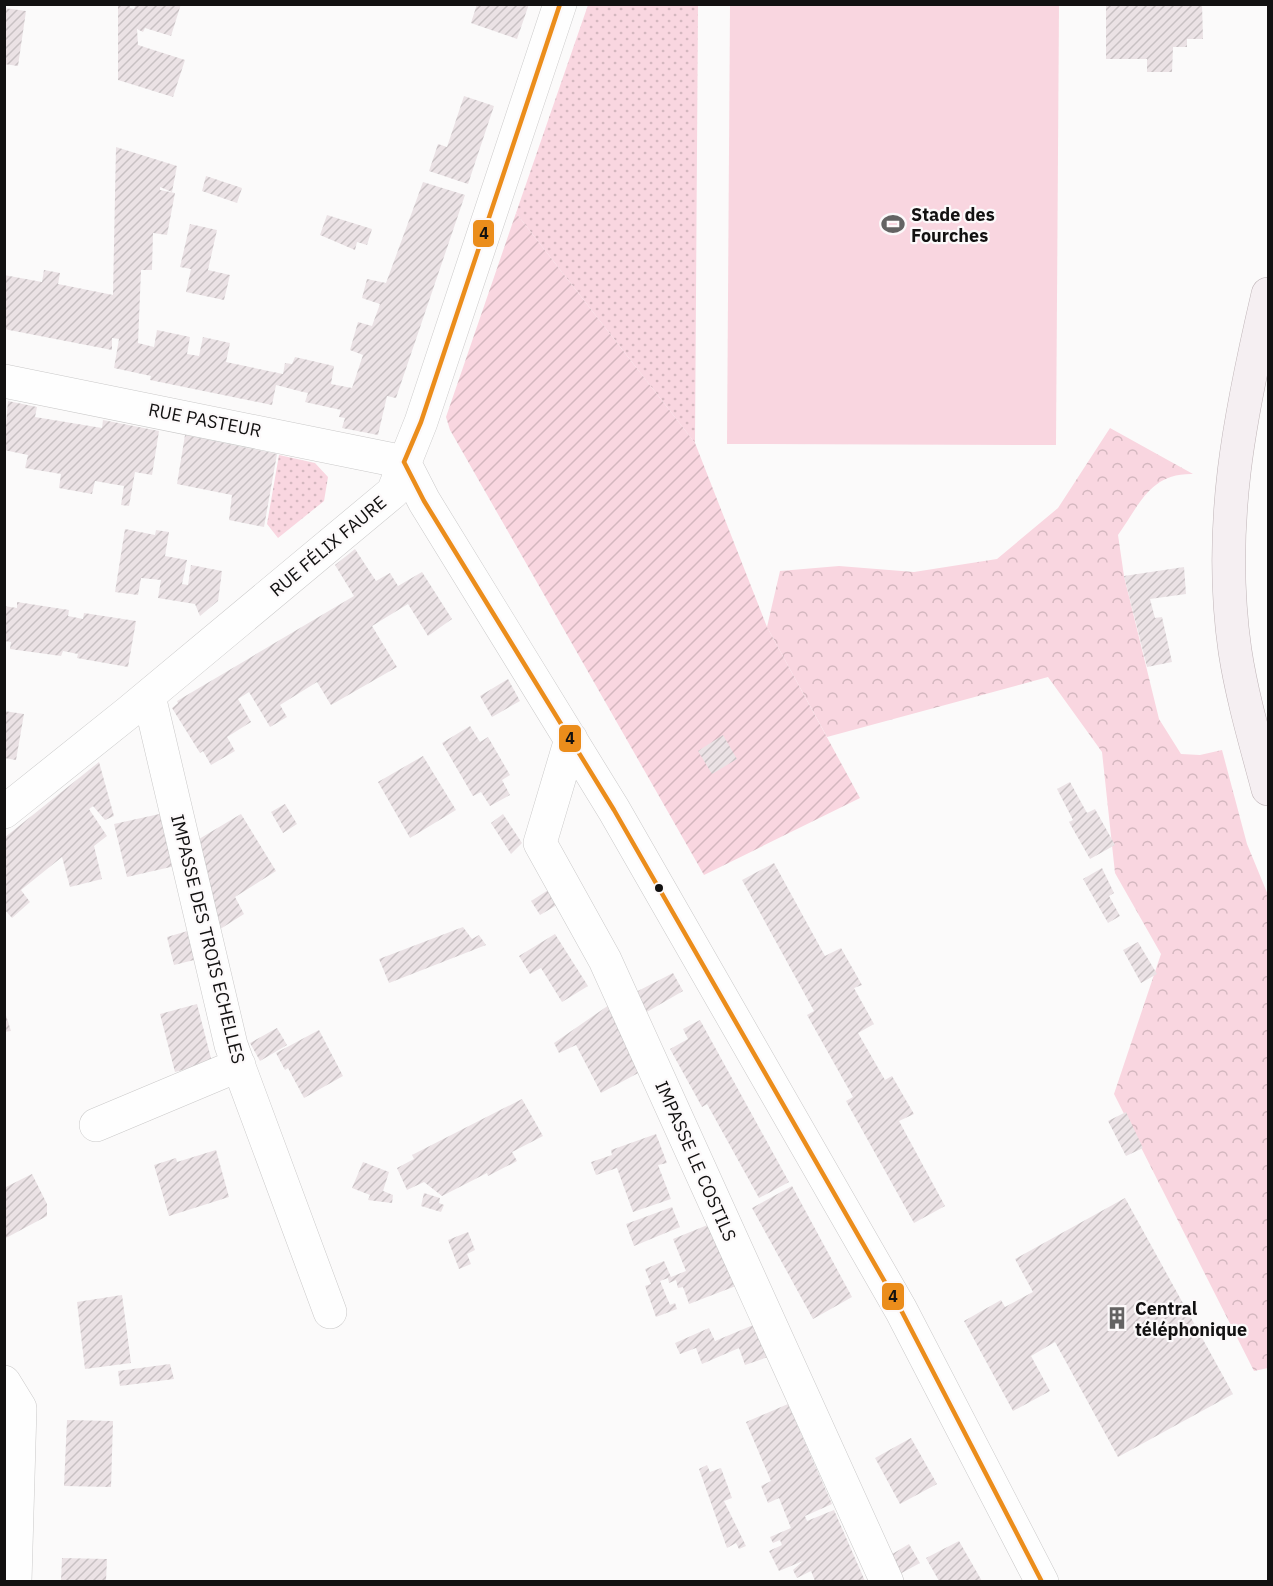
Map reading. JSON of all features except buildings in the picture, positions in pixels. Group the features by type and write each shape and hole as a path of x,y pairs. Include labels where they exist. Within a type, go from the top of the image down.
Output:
{"main road":[{"path":"1269,294 1246,389 1230,488 1228,567 1235,651 1269,789"}],"street":[{"name":"RUE FÉLIX FAURE","path":"11,801 149,696 393,492 421,422 560,4"},
{"name":"RUE PASTEUR","path":"4,381 404,462"},
{"path":"404,462 424,501 571,739 901,1310 1042,1581"},
{"name":"IMPASSE DES TROIS ECHELLES","path":"149,696 193,892 231,1045 330,1312"},
{"name":"IMPASSE LE COSTILS","path":"571,739 540,843 605,960 887,1581"},
{"path":"96,1125 239,1065"},
{"path":"4,1382 20,1408 15,1581"}],"green space":[{"path":"588,5 698,5 695,443 516,213"},
{"name":"Stade des Fourches","path":"730,5 1059,5 1056,445 727,444"},
{"path":"516,213 695,443 767,627 860,798 704,875 450,430 446,417"},
{"path":"1110,428 1193,474 1178,475 1156,485 1133,512 1118,535 1124,576 1159,719 1181,754 1200,755 1222,750 1247,844 1268,895 1268,1368 1254,1371 1114,1094 1161,954 1115,873 1102,752 1048,677 827,737 767,627 780,571 839,566 914,572 997,559 1058,508"},
{"path":"279,455 315,463 328,477 324,501 278,538 267,524"}],"transit line":[{"name":"4","path":"404,462 421,422 560,4"},
{"name":"4","path":"404,462 424,501 614,810 901,1310 1042,1582"}],"place":[{"name":"Stade des Fourches","path":"893,224"},
{"name":"Central téléphonique","path":"1117,1318"}]}
